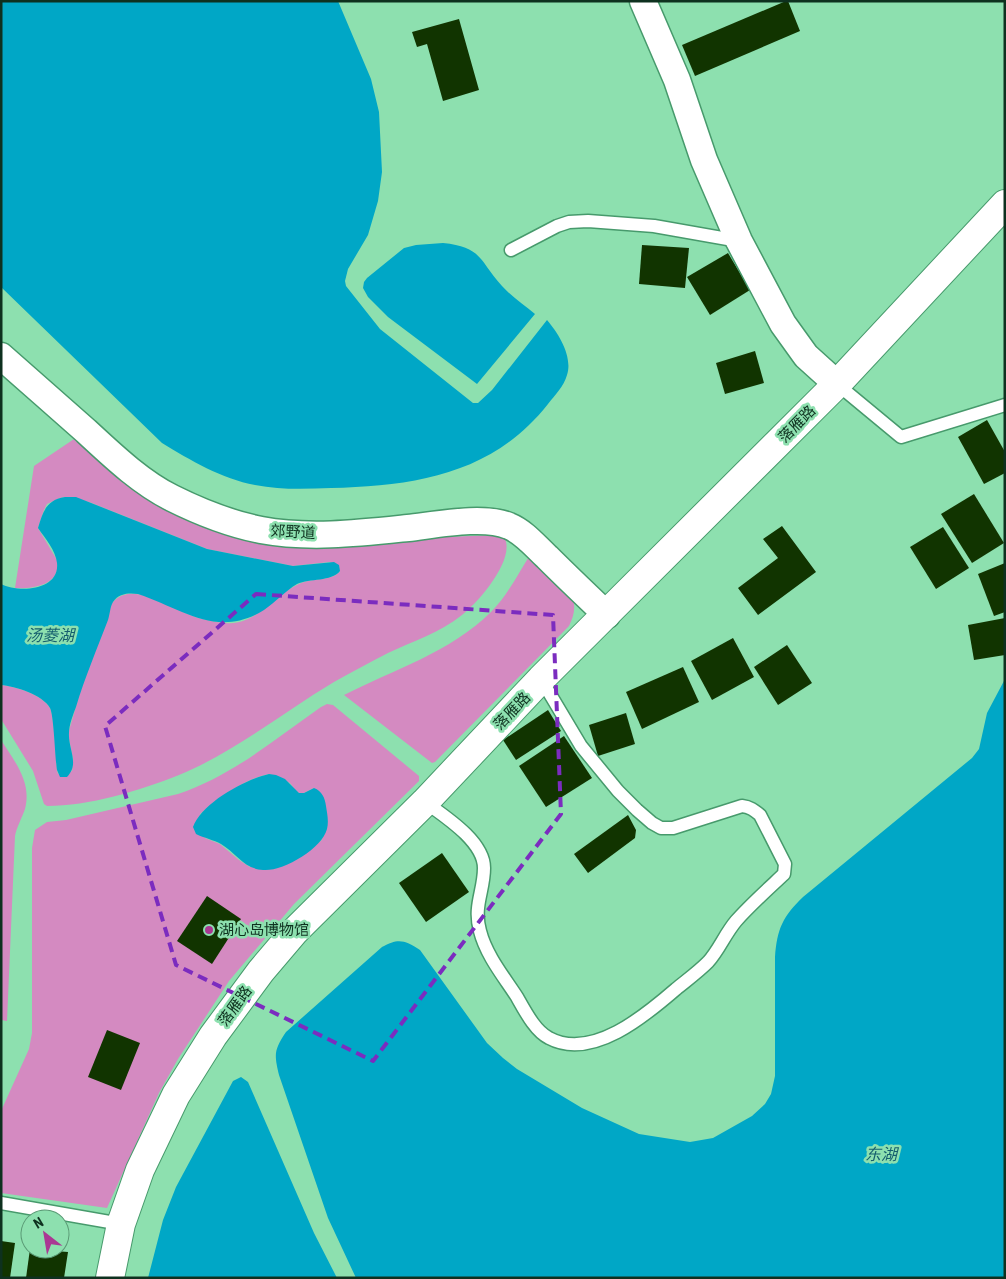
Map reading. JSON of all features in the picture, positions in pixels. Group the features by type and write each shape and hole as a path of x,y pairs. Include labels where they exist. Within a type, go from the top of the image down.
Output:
{"street":[{"path":"643,1 677,80 704,160 738,241 783,324 806,356 837,384"},
{"name":"落雁路","path":"110,1278 121,1224 140,1170 176,1095 213,1036 261,971 296,931 425,802 541,680 837,384 1005,204"},
{"name":"郊野道","path":"1,356 116,459 152,486 172,498 199,510 228,521 261,530 296,534 330,534 452,523 480,522 510,526 528,538 607,615"}],"lane":[{"path":"511,250 556,226 569,222 588,221 654,226 738,241"},
{"path":"837,384 901,437 1005,405"},
{"path":"425,802 468,836 483,859 484,868 476,912 480,933 489,952 523,1007 544,1035 551,1040 567,1044 583,1043 620,1032 646,1016 707,963 720,948 735,922 784,874 784,864 760,815 754,809 742,806 673,828 661,828 652,823 618,791 581,746 541,680"},
{"path":"1,1203 121,1224"}],"highlighted area":[{"path":"256,594 553,615 561,814 373,1061 176,965 105,726"}],"shaded area":[{"path":"80,435 127,476 294,543 496,535 504,537 507,546 505,556 501,568 486,591 469,609 454,621 436,632 381,656 334,682 258,732 200,766 131,792 80,803 47,806 44,804 33,771 1,719 1,685 28,692 46,703 50,708 53,719 58,774 72,771 73,759 68,734 80,692 112,603 120,597 129,594 139,594 202,619 221,623 236,623 256,615 301,583 327,578 340,571 330,562 293,566 207,549 89,502 65,497 47,504 38,528 57,560 55,575 45,584 30,588 15,588 34,466"},
{"path":"532,552 573,599 573,617 569,626 435,762 432,763 344,695 440,649 475,626 503,598"},
{"path":"327,704 333,705 419,776 419,781 294,904 229,981 178,1059 159,1093 107,1208 1,1193 1,1111 29,1049 32,1033 32,848 35,830 47,822 66,820 178,794 198,786 235,767","holes":["269,774 290,783 299,793 304,793 314,788 327,828 321,841 250,867 220,844 205,838 200,814 232,790 250,780"]},
{"path":"1,740 21,773 27,799 15,836 7,1021 1,1020"}],"water":[{"path":"1,1 338,1 371,79 379,112 382,172 378,201 368,235 348,269 345,281 346,286 380,329 473,403 478,403 492,390 547,320 564,346 568,361 567,375 562,387 526,428 503,446 477,461 450,472 393,484 302,489 255,485 218,474 162,443 1,287"},
{"path":"443,243 466,248 473,252 506,290 535,314 477,384 388,317 368,297 363,288 367,278 404,248"},
{"name":"汤菱湖","path":"65,497 76,497 207,549 293,566 334,562 339,565 340,571 331,577 297,584 264,610 247,618 231,622 215,622 200,618 138,594 121,595 115,599 70,723 69,739 73,767 67,777 60,777 57,770 50,708 35,695 21,689 1,685 1,584 8,587 27,589 45,584 52,579 56,572 55,554 38,528 49,504"},
{"name":"东湖","path":"1005,679 1005,1278 356,1278 328,1218 279,1075 276,1052 286,1032 382,947 397,941 406,942 420,950 487,1043 517,1069 582,1108 639,1134 690,1142 713,1138 752,1116 765,1104 771,1094 775,1076 775,957 779,931 790,910 803,897 972,758 979,749 987,713"},
{"path":"269,774 285,779 299,793 304,793 314,788 319,791 325,800 328,823 324,837 310,851 290,863 271,870 263,870 251,867 221,844 196,834 193,827 205,809 214,801 248,781"},
{"path":"241,1077 248,1082 314,1233 337,1278 148,1278 163,1220 176,1187 233,1081"}],"building":[{"path":"788,1 800,31 695,76 682,45"},
{"path":"459,19 479,90 443,101 427,44 417,47 412,32"},
{"path":"642,245 689,248 685,288 639,284"},
{"path":"728,253 750,290 710,315 687,277"},
{"path":"755,351 764,383 725,394 716,363"},
{"path":"987,420 1005,452 1005,473 984,484 958,437"},
{"path":"974,494 1004,543 972,563 941,514"},
{"path":"782,526 816,572 758,615 738,588 778,558 763,539"},
{"path":"943,527 969,568 936,589 910,547"},
{"path":"1005,563 1005,612 994,616 978,574"},
{"path":"1005,618 1005,655 974,660 968,625"},
{"path":"733,638 754,677 712,700 691,661"},
{"path":"787,645 812,683 778,705 754,667"},
{"path":"683,667 699,702 642,729 626,692"},
{"path":"548,710 561,731 516,760 503,740"},
{"path":"626,713 635,744 598,756 589,725"},
{"path":"564,736 592,778 546,807 519,766"},
{"path":"628,815 636,830 635,838 588,873 574,854"},
{"path":"442,853 469,892 426,922 399,883"},
{"name":"湖心岛博物馆","path":"207,896 241,919 212,964 177,941"},
{"path":"107,1030 140,1043 121,1090 88,1077"},
{"path":"1,1241 15,1243 10,1278 1,1277"},
{"path":"29,1259 67,1259 64,1278 26,1278"}],"place":[{"name":"湖心岛博物馆","path":"209,930"}]}
